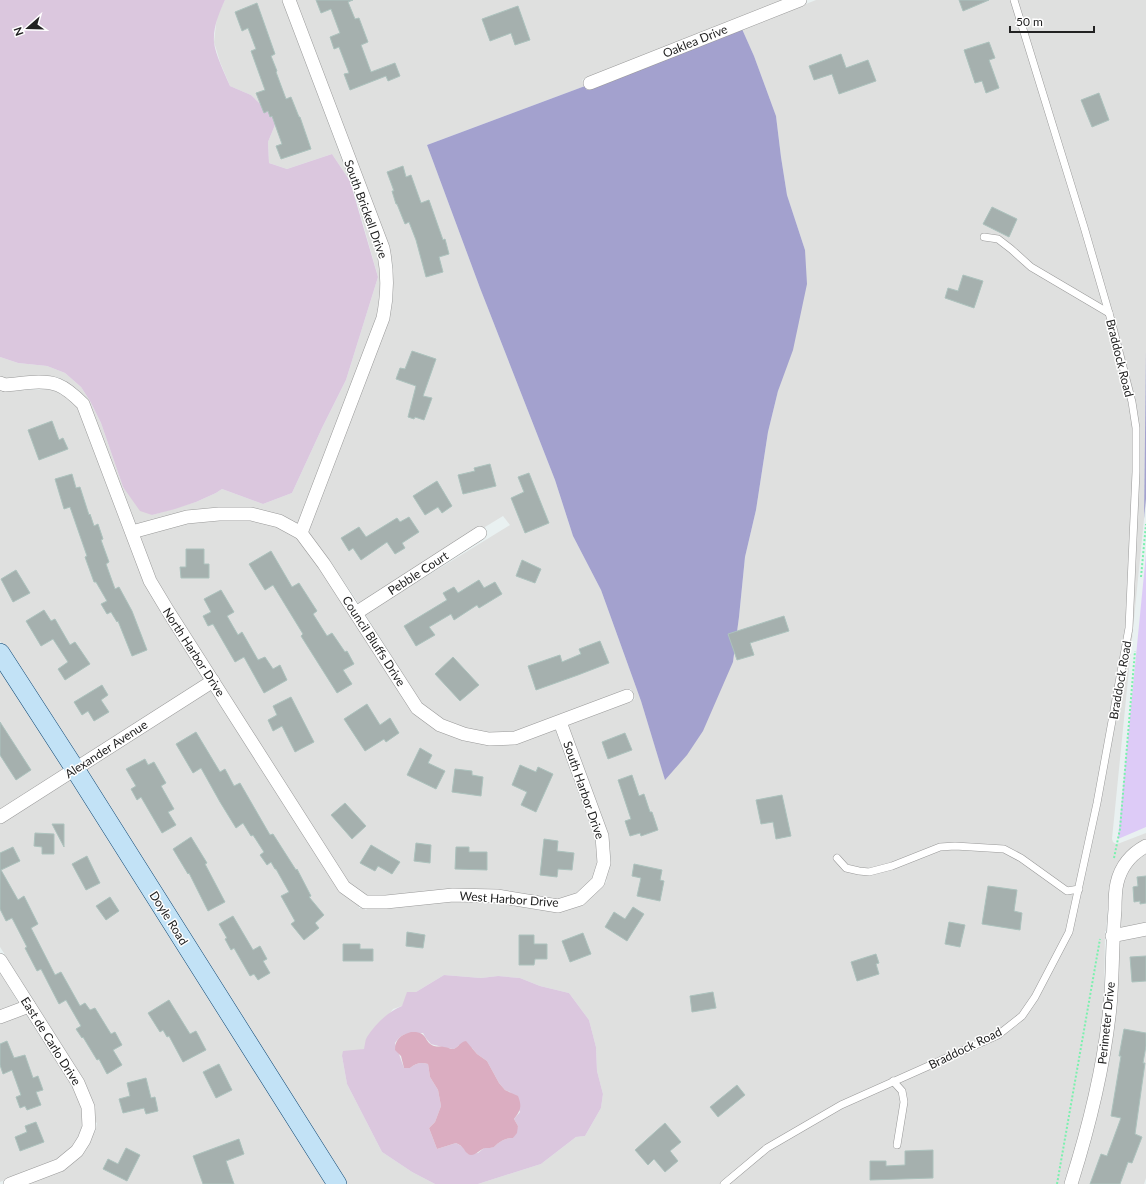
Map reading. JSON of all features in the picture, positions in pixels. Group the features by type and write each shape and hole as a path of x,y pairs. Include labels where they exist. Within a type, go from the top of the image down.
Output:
{"main road":[{"name":"Doyle Road","path":"0,653 337,1184"}],"street":[{"name":"South Brickell Drive","path":"289,0 383,248 387,267 387,297 383,318 301,533"},
{"name":"Oaklea Drive","path":"590,83 800,0"},
{"name":"North Harbor Drive","path":"0,383 5,385 49,383 58,385 72,394 83,404 150,581 344,887 366,902"},
{"name":"Council Bluffs Drive","path":"132,532 187,517 219,514 251,514 279,521 301,533 324,564 417,708 440,725 464,734 489,739 515,738 627,696"},
{"name":"Pebble Court","path":"356,613 480,533"},
{"name":"Alexander Avenue","path":"0,818 213,681"},
{"name":"South Harbor Drive","path":"560,722 602,836 604,864 598,882"},
{"name":"Perimeter Drive","path":"1071,1184 1081,1152 1100,1074 1110,1006 1107,934 1116,883 1123,867 1131,856 1146,846"},
{"name":"West Harbor Drive","path":"366,902 386,902 453,895 490,896 558,906 580,899 598,882"},
{"path":"1107,934 1146,929"},
{"name":"East de Carlo Drive","path":"0,960 78,1083 88,1108 89,1127 84,1140 77,1151 60,1165 10,1184"},
{"path":"0,1017 29,1006"}],"lane":[{"name":"Braddock Road","path":"724,1184 767,1148 841,1105 998,1035 1022,1016 1035,997 1070,932 1097,803 1129,628 1136,472 1136,428 1132,402 1109,313 1014,0"},
{"path":"984,237 998,239 1031,268 1109,313"},
{"path":"837,858 846,868 869,872 892,866 940,847 955,846 1004,849 1021,858 1067,891 1079,889"},
{"path":"893,1082 902,1091 904,1102 897,1145"}],"path":[{"path":"1141,579 1146,524"},
{"path":"1114,862 1120,829 1135,650"},
{"path":"1057,1184 1107,934"}],"shaded area":[{"path":"0,0 225,0 214,31 216,52 230,86 251,95 277,120 268,142 269,163 287,169 332,154 350,181 378,277 346,380 292,493 263,504 222,489 196,502 175,509 152,515 140,511 123,487 101,423 81,387 65,373 47,366 18,363 0,357"},
{"path":"225,0 282,0 350,181 332,154 287,169 269,163 268,142 277,120 251,95 230,86 214,42 217,16"},
{"path":"296,0 784,0 582,80 585,86 427,145 480,288 555,480 573,536 601,590 641,701 665,779 733,662 745,557 756,510 768,432 778,391 805,250 787,195 776,116 754,56 742,29 816,0 1146,0 1146,351 1144,519 1112,839 1116,844 1146,833 1146,840 1117,866 1110,883 1105,931 1104,1006 1094,1074 1075,1151 1064,1184 478,1184 541,1164 576,1137 585,1136 601,1108 603,1094 597,1071 596,1047 589,1020 569,993 540,986 520,978 498,976 481,978 444,975 416,992 402,1006 393,1009 364,1049 342,1056 347,1084 382,1152 412,1172 435,1184 345,1184 84,771 210,690 339,890 359,905 359,908 366,910 368,908 452,901 496,902 557,912 602,888 607,881 605,879 611,862 608,833 568,725 635,699 631,689 514,732 490,733 466,729 444,720 422,704 365,614 510,525 503,516 359,604 308,532 389,319 393,297 393,267 389,246"},
{"path":"742,29 754,56 776,116 787,195 805,250 807,284 793,350 778,391 768,432 756,510 745,557 733,662 703,731 687,755 665,780 641,701 601,590 573,536 555,480 480,288 427,145 585,86 587,90"},
{"path":"353,188 376,250 380,268 380,298 377,317 298,524 281,515 136,525 88,399 66,381 57,377 6,379 0,377 0,357 18,363 47,366 65,373 81,387 90,401 101,423 123,487 152,515 196,502 222,489 263,504 292,493 346,380 378,277"},
{"path":"1146,351 1146,499 1144,519"},
{"path":"47,389 55,391 68,398 77,407 145,584 162,614 204,680 77,761 0,641 0,390"},
{"path":"219,519 250,520 276,526 297,538 319,567 412,711 461,740 555,729 595,837 598,863 593,879 576,894 558,900 368,896 349,883 173,608 156,578 140,536 187,523"},
{"path":"1146,554 1146,827 1118,839"},
{"path":"0,665 66,768 0,811"},
{"path":"73,778 330,1184 26,1184 93,1132 95,1132 97,1123 95,1122 94,1105 84,1080 0,947 0,824"},
{"path":"1146,853 1146,923 1120,928 1123,884 1129,870 1136,860"},
{"path":"1146,935 1146,1178 1144,1184 1077,1184 1087,1153 1106,1075 1117,1006 1119,940"},
{"path":"0,972 19,1004 0,1011"},
{"path":"444,975 481,978 498,976 520,978 540,986 569,993 589,1020 596,1047 597,1071 603,1094 601,1108 585,1136 576,1137 541,1164 478,1184 435,1184 412,1172 382,1152 347,1084 342,1056 343,1051 364,1049 366,1038 378,1023 392,1011 402,1006 407,992 416,992","holes":["423,1033 432,1045 453,1049 459,1045 472,1048 477,1054 487,1061 499,1083 505,1090 510,1092 520,1112 514,1119 518,1126 513,1138 503,1140 494,1147 484,1148 478,1153 468,1154 463,1147 456,1143 437,1149 429,1128 435,1122 441,1106 438,1090 430,1077 428,1064 419,1063 410,1068 404,1068 395,1043 404,1035"]},
{"path":"25,1013 72,1086 82,1109 82,1126 72,1147 56,1160 0,1182 0,1023"},
{"path":"411,1032 421,1033 428,1042 435,1046 453,1049 466,1041 477,1054 487,1061 499,1083 505,1090 518,1096 520,1108 514,1119 518,1126 517,1133 513,1138 505,1139 494,1147 485,1148 472,1155 468,1154 459,1144 456,1143 437,1149 429,1128 435,1122 441,1106 438,1090 430,1077 428,1064 419,1063 410,1068 404,1068 401,1056 395,1050 397,1040"}],"building":[{"path":"316,0 353,0 348,2 355,19 359,18 368,42 361,45 371,72 395,63 400,76 388,81 386,76 350,90 344,74 349,73 339,47 334,49 330,37 340,33 331,9 321,13"},
{"path":"959,0 989,0 963,11"},
{"path":"257,3 275,54 271,56 277,71 276,72 286,99 291,97 300,117 311,149 281,159 276,146 282,144 272,116 270,117 268,111 264,113 256,93 265,90 251,51 256,49 248,28 242,31 235,12"},
{"path":"518,6 530,40 515,45 511,33 490,41 482,19"},
{"path":"989,42 995,58 989,60 999,88 986,93 982,81 975,83 964,50"},
{"path":"841,54 846,68 868,60 876,81 839,94 832,74 814,80 809,66"},
{"path":"1099,93 1109,120 1092,127 1081,100"},
{"path":"403,166 406,177 411,175 421,203 429,200 443,240 445,239 449,254 439,257 443,272 426,277 416,240 409,222 405,224 396,204 392,191 394,191 387,172"},
{"path":"992,207 1017,219 1009,237 983,224"},
{"path":"963,275 983,281 974,308 945,298 948,288 958,291"},
{"path":"412,351 436,359 423,396 432,398 424,420 415,417 414,419 408,417 416,386 396,379 400,368 405,369"},
{"path":"52,421 59,440 63,438 68,449 39,460 28,430"},
{"path":"490,464 496,486 463,494 458,475 475,471 474,468"},
{"path":"529,473 549,523 525,533 511,498 524,492 518,477"},
{"path":"72,474 76,488 80,487 94,526 98,524 103,539 101,540 109,562 106,564 115,589 119,587 132,611 147,650 132,656 118,621 117,622 111,612 107,614 101,604 107,601 96,582 94,582 85,557 87,556 70,507 64,509 55,479"},
{"path":"437,481 452,506 442,513 438,507 425,515 413,496"},
{"path":"409,517 419,532 402,543 405,548 395,554 387,542 361,560 353,548 349,551 341,538 359,527 366,537 397,518 400,522"},
{"path":"186,549 204,549 204,564 209,564 209,578 181,578 180,567 186,567"},
{"path":"271,551 292,587 299,583 317,611 313,614 327,636 332,633 345,652 347,651 354,664 343,670 352,684 337,693 301,636 303,634 273,585 265,590 249,564"},
{"path":"522,560 541,569 535,583 516,576"},
{"path":"16,570 30,593 13,602 1,579"},
{"path":"479,580 484,588 495,582 502,594 479,608 477,605 454,620 451,614 429,627 435,635 416,646 404,626 447,600 443,593 454,587 458,593"},
{"path":"221,590 234,612 227,616 238,635 242,632 258,660 265,657 273,669 280,665 287,680 264,693 244,657 235,662 213,624 208,626 203,616 211,612 204,599"},
{"path":"44,610 51,621 55,619 70,645 75,642 90,664 65,680 58,669 68,662 53,639 41,646 26,621"},
{"path":"784,616 789,631 750,643 754,655 737,660 728,634"},
{"path":"600,641 609,663 536,690 528,666 560,655 562,662 581,654 579,649"},
{"path":"453,657 479,685 460,701 435,674"},
{"path":"102,685 108,695 101,700 109,712 94,721 88,711 82,715 74,702"},
{"path":"291,697 314,742 295,752 282,726 273,731 268,720 277,715 273,706"},
{"path":"367,704 380,725 390,718 399,733 386,742 384,739 365,751 344,719"},
{"path":"0,722 31,770 16,780 0,755"},
{"path":"196,732 220,772 225,769 234,786 240,783 270,835 273,834 296,870 297,869 311,896 309,897 324,915 315,923 319,928 304,940 291,924 295,921 281,896 289,892 276,869 271,862 267,865 260,855 264,852 243,823 236,828 201,768 193,773 176,744"},
{"path":"625,733 632,750 608,759 602,742"},
{"path":"420,748 432,755 428,763 445,771 436,789 407,775"},
{"path":"145,759 148,765 154,762 166,783 161,786 174,809 168,812 176,825 162,833 141,797 137,800 131,789 136,786 126,769"},
{"path":"520,765 536,772 538,767 553,774 536,812 521,805 527,792 512,785"},
{"path":"455,769 472,771 472,775 483,777 481,796 452,792"},
{"path":"632,775 639,796 644,794 658,830 641,836 640,833 630,836 625,821 631,819 618,780"},
{"path":"782,795 791,836 776,839 773,822 761,824 756,800"},
{"path":"345,803 366,826 352,839 331,815"},
{"path":"52,824 64,824 64,847"},
{"path":"35,833 54,834 54,854 42,854 42,847 34,846"},
{"path":"191,837 207,863 205,864 225,902 208,911 189,873 188,874 173,849"},
{"path":"544,839 558,841 557,851 574,853 572,870 558,869 557,877 540,875"},
{"path":"416,843 431,845 430,863 414,861"},
{"path":"371,845 400,862 392,874 378,866 375,871 360,863"},
{"path":"13,847 20,861 1,870 18,900 24,896 38,924 31,928 55,975 61,972 80,1006 85,1003 90,1010 95,1008 111,1034 115,1032 122,1045 113,1050 122,1065 107,1074 99,1059 97,1060 83,1037 82,1038 76,1029 81,1026 66,1000 59,1004 41,969 37,971 12,918 6,921 0,909 0,853"},
{"path":"456,847 469,847 469,852 487,852 487,870 455,869"},
{"path":"87,856 100,883 86,890 72,864"},
{"path":"634,864 662,870 660,880 664,881 660,901 637,896 641,878 632,876"},
{"path":"1146,876 1146,903 1140,904 1140,901 1134,902 1133,887 1138,886 1137,877"},
{"path":"988,886 1017,890 1014,911 1022,913 1020,930 982,924"},
{"path":"110,897 119,911 106,920 96,906"},
{"path":"633,907 644,914 627,941 605,927 614,912 625,919"},
{"path":"233,916 253,950 260,946 267,959 263,961 270,973 258,980 254,974 250,976 234,948 231,950 225,939 227,938 219,924"},
{"path":"949,922 965,925 960,947 945,944"},
{"path":"407,932 425,935 423,948 406,946"},
{"path":"583,933 591,954 570,962 562,941"},
{"path":"519,935 534,935 534,944 547,944 547,959 535,959 534,965 519,965"},
{"path":"343,944 360,944 360,949 373,949 373,961 343,961"},
{"path":"876,954 879,963 876,964 879,974 857,981 851,962"},
{"path":"1146,956 1146,981 1132,982 1130,957"},
{"path":"713,992 716,1008 692,1012 690,996"},
{"path":"169,1000 190,1034 196,1031 206,1050 183,1062 169,1036 167,1037 163,1030 160,1032 148,1013"},
{"path":"1124,1029 1146,1033 1146,1046 1143,1063 1145,1063 1135,1134 1142,1137 1132,1163 1128,1162 1120,1184 1090,1184 1101,1154 1107,1156 1121,1118 1111,1116"},
{"path":"7,1041 14,1058 25,1055 33,1078 38,1076 43,1090 36,1092 41,1105 27,1110 25,1106 20,1108 16,1097 21,1095 12,1070 3,1074 0,1065 0,1044"},
{"path":"219,1064 232,1090 216,1098 203,1072"},
{"path":"146,1078 151,1098 155,1097 158,1111 146,1114 144,1108 123,1113 119,1099 130,1096 127,1083"},
{"path":"737,1085 745,1095 718,1117 710,1107"},
{"path":"36,1122 44,1142 20,1151 15,1137 27,1132 25,1126"},
{"path":"665,1123 681,1142 670,1151 678,1161 665,1172 654,1159 648,1165 635,1150"},
{"path":"239,1139 244,1154 226,1161 234,1184 203,1184 193,1156"},
{"path":"126,1148 140,1155 127,1181 103,1169 108,1159 118,1164"},
{"path":"933,1150 933,1178 870,1180 870,1161 886,1161 886,1166 905,1165 905,1151"}]}
